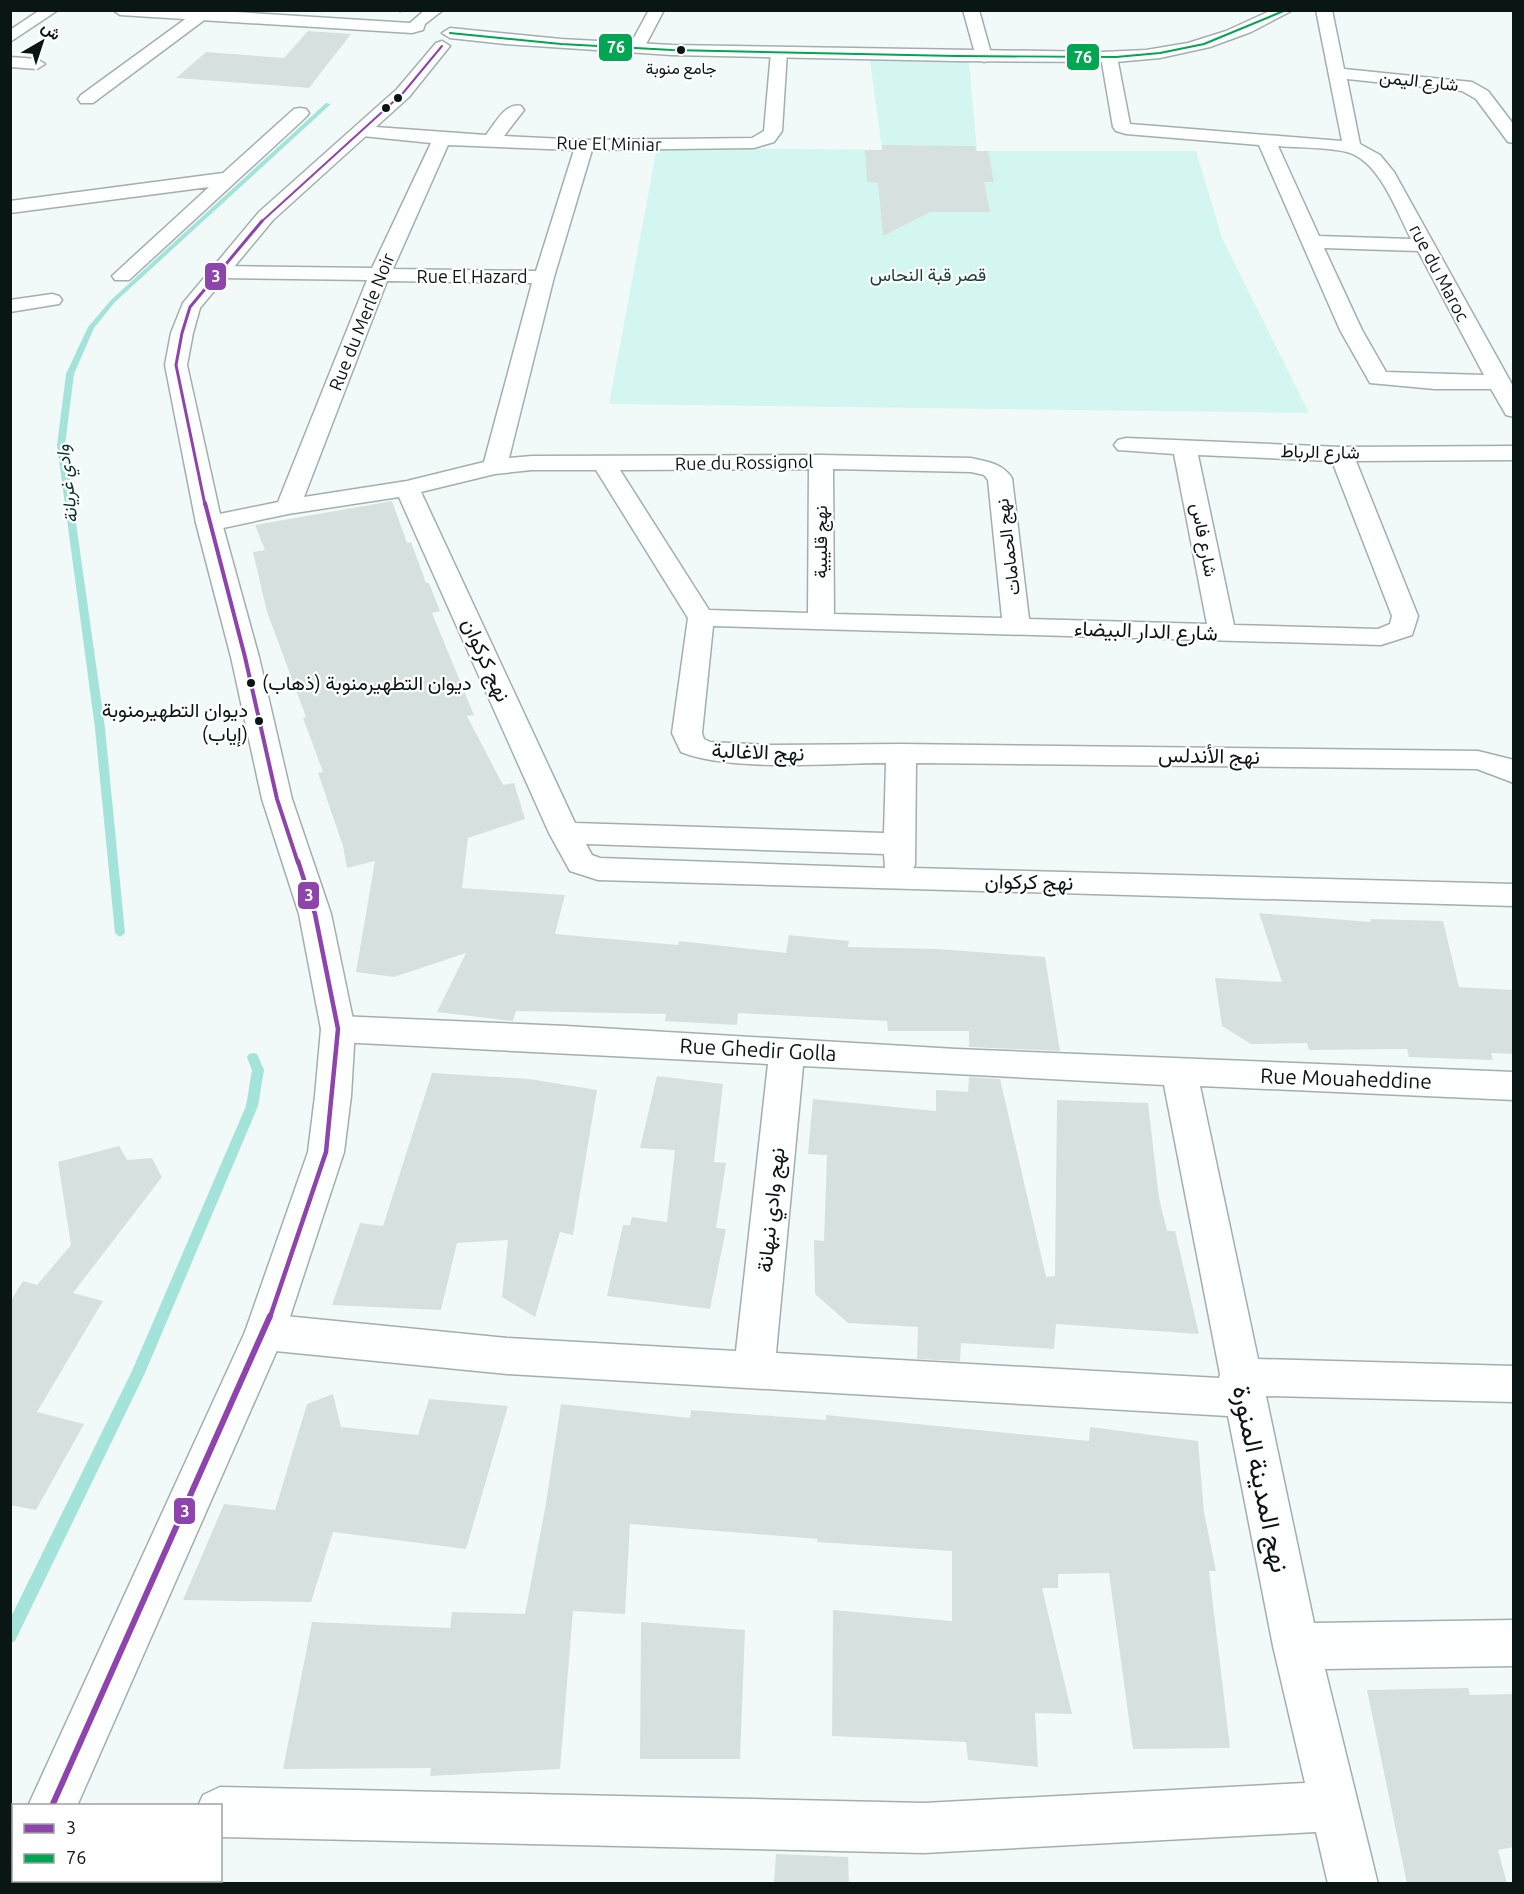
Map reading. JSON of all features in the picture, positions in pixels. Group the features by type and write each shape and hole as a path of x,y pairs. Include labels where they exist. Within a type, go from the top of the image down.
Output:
{"street":[{"path":"10,37 51,10"},
{"path":"120,10 201,15 227,14 434,28 447,35 525,42 984,57 1108,57 1155,54 1198,46 1230,36 1286,10"},
{"path":"325,22 390,38 414,27 436,10"},
{"path":"637,47 657,10"},
{"path":"971,10 984,57"},
{"path":"1108,57 1122,127 1126,129 1352,147 1324,10"},
{"path":"87,99 201,15"},
{"path":"53,1804 265,1332 326,1152 338,1029 315,914 277,799 245,657 209,523 176,365 182,333 190,307 266,216 404,93 415,64 447,35"},
{"path":"415,64 447,35"},
{"name":"Rue El Miniar","path":"362,131 441,139 491,141 585,144 745,144 768,138 773,131 779,52"},
{"path":"10,62 37,64"},
{"name":"شارع اليمن","path":"1336,73 1466,86 1482,95 1514,138"},
{"path":"491,141 515,110"},
{"path":"122,276 300,113"},
{"name":"Rue du Merle Noir","path":"288,507 379,276 441,139"},
{"path":"1266,140 1351,330 1378,378 1497,382"},
{"path":"495,467 544,277 585,144"},
{"name":"rue du Maroc","path":"1352,147 1369,155 1380,165 1514,410"},
{"path":"10,207 227,182"},
{"path":"10,213 227,182"},
{"path":"1313,242 1424,245"},
{"name":"Rue El Hazard","path":"220,272 544,277"},
{"path":"10,306 52,300"},
{"name":"شارع الرباط","path":"1126,445 1341,454 1514,453"},
{"name":"شارع فاس","path":"1185,448 1222,633"},
{"name":"شارع الدار البيضاء","path":"701,618 1381,637 1402,629 1405,616 1341,454"},
{"name":"Rue du Rossignol","path":"209,523 288,507 407,488 495,467 532,463 605,465 821,462 972,465 992,470"},
{"name":"نهج قليبية","path":"821,462 821,621"},
{"path":"605,465 701,618"},
{"name":"نهج الحمامات","path":"992,470 1000,478 1017,627"},
{"name":"نهج كركوان","path":"407,488 564,832 581,863 598,869 1514,895"},
{"name":"نهج الاغالبة","path":"701,618 687,733 691,745 706,751 771,754 901,753"},
{"path":"898,879 901,753"},
{"name":"نهج الأندلس","path":"901,753 1478,759 1514,773"},
{"path":"564,832 899,844"},
{"name":"Rue Ghedir Golla","path":"338,1029 1179,1072"},
{"name":"نهج وادي نبهانة","path":"754,1370 787,1051"},
{"name":"Rue Mouaheddine","path":"1179,1072 1514,1086"},
{"name":"نهج المدينة المنورة","path":"1179,1072 1296,1647 1353,1884"},
{"path":"265,1332 507,1356 754,1370 1242,1387 1514,1384"},
{"path":"1296,1647 1514,1643"},
{"path":"222,1812 924,1828 1335,1806"}],"green space":[{"name":"قصر قبة النحاس","path":"870,61 969,62 977,151 1196,151 1222,238 1309,413 609,404 657,147 882,150"}],"building":[{"path":"308,31 351,34 309,88 176,78 206,52 284,58"},
{"path":"882,145 975,146 976,151 988,151 994,182 984,182 990,212 930,212 883,236 878,183 867,182 865,150 882,150"},
{"path":"392,501 407,543 411,542 426,583 429,583 440,611 432,613 474,715 467,716 503,785 514,783 525,819 468,838 462,888 565,895 555,934 678,945 679,941 786,953 789,935 849,941 848,947 937,949 1045,957 1060,1051 969,1047 969,1031 888,1031 887,1021 738,1013 737,1025 665,1021 666,1014 516,1011 513,1021 437,1012 466,953 394,977 356,972 375,861 347,868 343,846 318,773 323,772 303,718 306,717 267,612 253,552 265,550 255,525"},
{"path":"1259,913 1371,922 1370,919 1443,921 1459,987 1514,990 1514,1054 1491,1053 1493,1060 1409,1057 1407,1049 1309,1050 1307,1043 1251,1044 1222,1026 1215,978 1282,982"},
{"path":"432,1073 529,1079 597,1090 573,1235 560,1232 535,1317 502,1297 508,1240 457,1243 441,1310 332,1305 360,1223 383,1226"},
{"path":"657,1076 723,1084 714,1162 726,1163 716,1228 726,1229 710,1309 607,1296 623,1225 630,1225 632,1217 667,1222 675,1150 640,1148"},
{"path":"969,1077 1000,1079 1046,1277 1055,1276 1057,1100 1148,1103 1159,1198 1167,1231 1175,1231 1199,1334 1056,1324 1054,1349 961,1343 960,1361 917,1359 918,1327 848,1323 815,1294 814,1240 824,1241 827,1155 808,1154 813,1099 936,1111 936,1090 968,1092"},
{"path":"119,1146 127,1160 152,1158 162,1177 73,1293 103,1301 37,1412 84,1424 36,1510 10,1505 10,1302 23,1281 37,1285 71,1245 58,1162"},
{"path":"333,1394 341,1427 418,1435 429,1399 508,1406 466,1549 333,1532 311,1602 183,1600 224,1504 275,1510 307,1404"},
{"path":"561,1404 690,1418 691,1410 826,1420 826,1415 1089,1441 1090,1427 1198,1441 1204,1512 1216,1571 1209,1571 1230,1748 1133,1749 1109,1573 1058,1574 1058,1588 1042,1588 1072,1714 1035,1713 1038,1767 968,1760 966,1742 832,1736 833,1610 952,1621 952,1551 817,1542 818,1539 630,1524 625,1614 573,1611 560,1769 430,1776 431,1768 283,1769 312,1622 450,1628 452,1612 525,1614 545,1509"},
{"path":"641,1622 745,1630 740,1759 640,1759"},
{"path":"1468,1688 1470,1695 1514,1694 1514,1847 1498,1850 1507,1884 1407,1884 1367,1690"},
{"path":"776,1854 848,1857 849,1884 774,1884"}],"waterway":[{"name":"وادي غريانة","path":"120,933 100,728 61,445 70,374 91,327 113,301 328,104"},
{"path":"10,1636 138,1373 252,1106 258,1070 253,1057"}],"transit line":[{"name":"76","path":"450,33 616,48 783,53 1116,57 1190,48 1246,29 1286,10"},
{"name":"3","path":"53,1804 265,1332 326,1152 333,1096 338,1029 315,914 277,799 245,657 209,523 176,365 182,333 190,307 266,216 403,93 442,46"}],"place":[{"name":"جامع منوبة","path":"681,50"},
{"name":"ديوان التطهيرمنوبة (ذهاب)","path":"251,683"},
{"name":"ديوان التطهيرمنوبة (إياب)","path":"259,721"}]}
